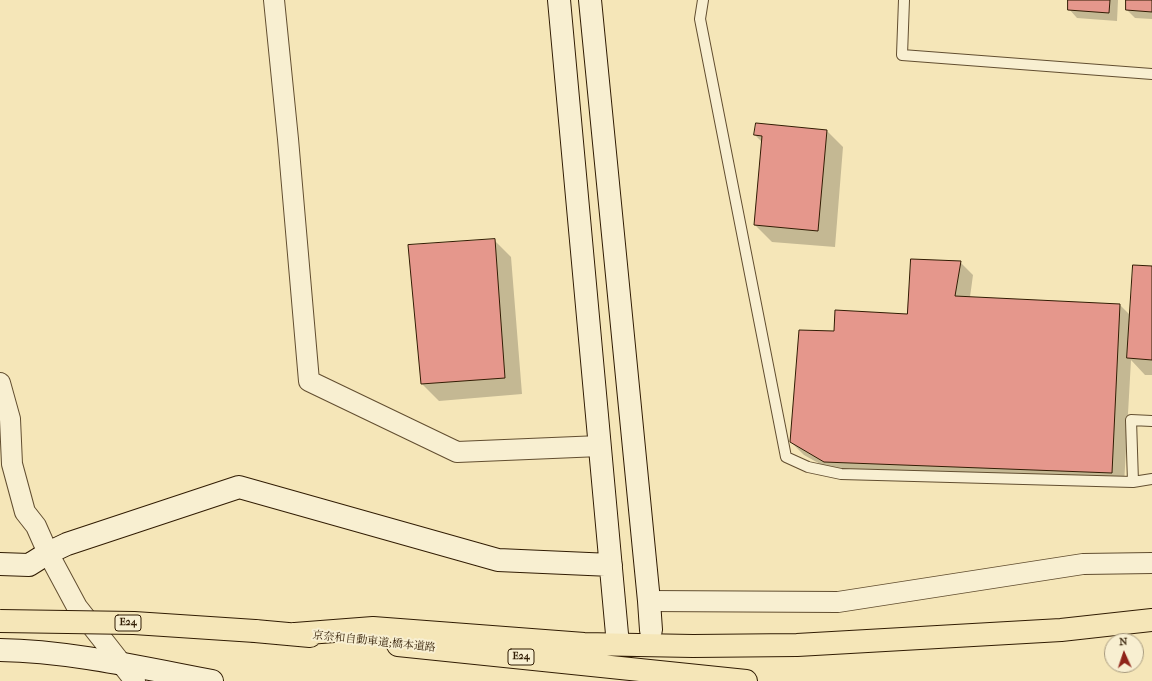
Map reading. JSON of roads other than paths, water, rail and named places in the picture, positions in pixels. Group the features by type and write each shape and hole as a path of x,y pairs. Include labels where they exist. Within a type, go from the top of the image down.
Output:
{"highway":[{"path":"295,634 373,628 584,644 693,646 797,645 1061,630 1152,620"},
{"name":"京奈和自動車道;橋本道路","path":"0,621 134,623 295,634 746,681"}],"street":[{"path":"274,0 309,380 457,452 600,446"},
{"path":"559,0 617,634"},
{"path":"590,0 649,601 650,630"},
{"path":"0,383 10,419 12,464 25,512 36,526 48,553 77,607 129,673"},
{"path":"0,564 28,565 67,544 239,487 498,560 611,565"},
{"path":"649,601 838,602 1083,564 1152,563"},
{"path":"0,650 29,650 129,673 212,681"}],"lane":[{"path":"703,0 700,19 786,457 808,467 841,474 1133,482 1152,479"},
{"path":"904,0 902,55 1152,74"},
{"path":"1133,482 1131,420 1152,421"}]}
